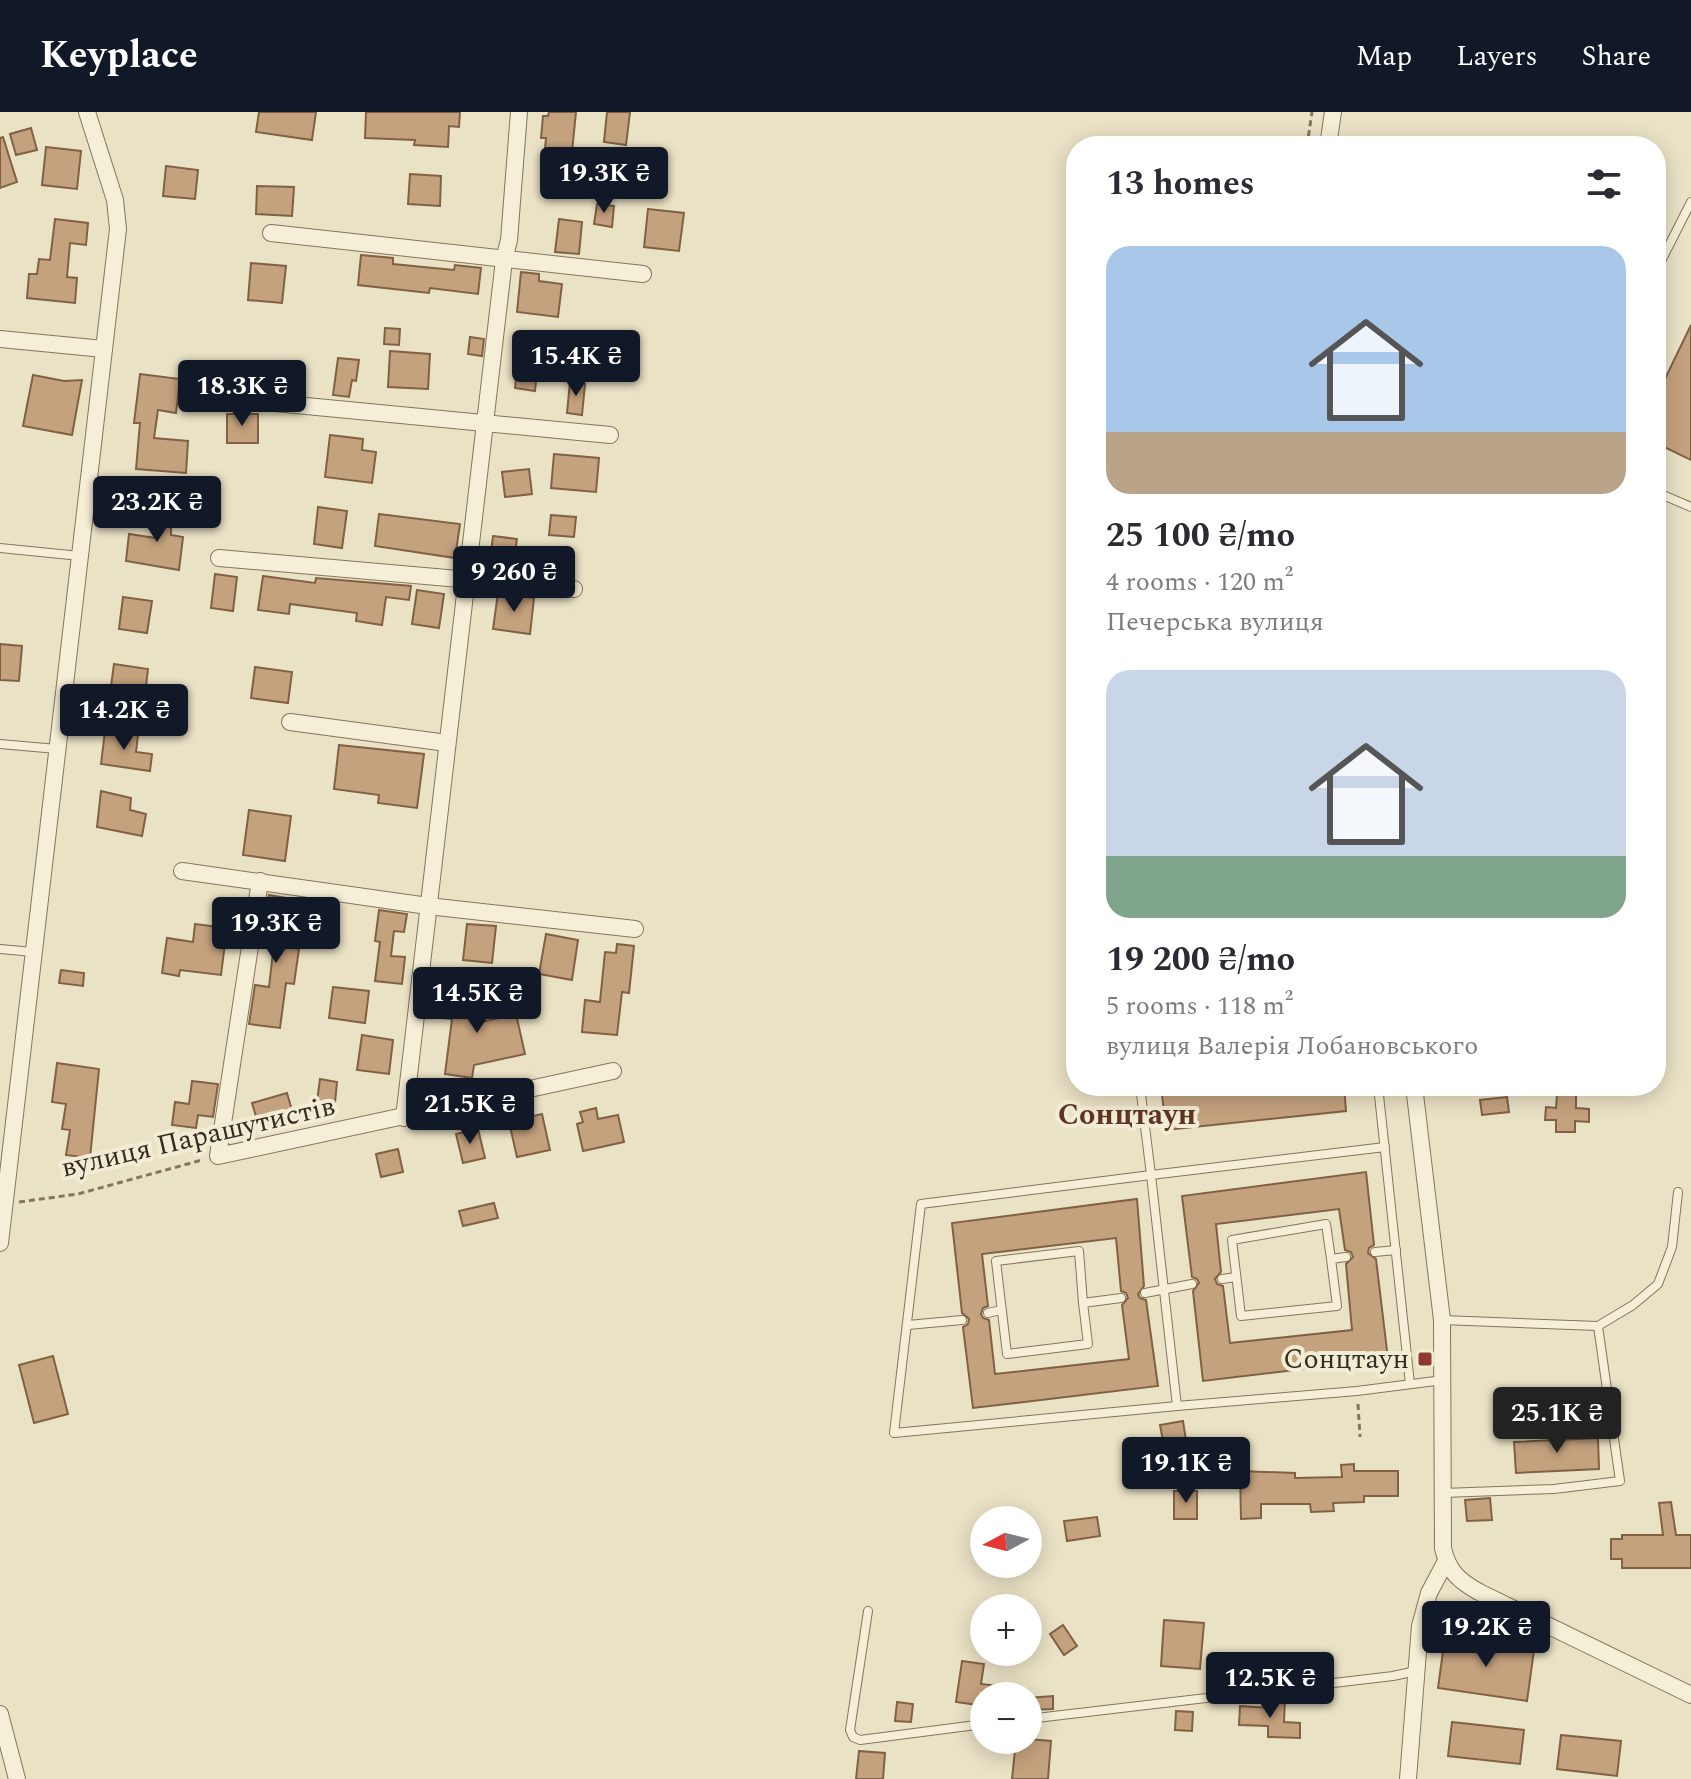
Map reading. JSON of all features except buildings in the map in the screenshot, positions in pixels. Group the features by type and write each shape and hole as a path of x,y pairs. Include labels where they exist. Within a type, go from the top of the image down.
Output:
{"street":[{"path":"0,1243 2,1204 118,229 115,200 87,112"},
{"path":"404,1118 504,260 509,240 519,112"},
{"path":"1329,136 1333,112"},
{"path":"271,233 643,274"},
{"path":"0,339 104,349"},
{"path":"275,403 610,435"},
{"path":"219,558 574,589"},
{"path":"290,722 447,743"},
{"path":"182,871 428,906 635,929"},
{"path":"218,1156 260,881"},
{"name":"вулиця Парашутистів","path":"218,1156 613,1071"},
{"path":"1415,1096 1442,1320 1443,1548 1446,1561 1453,1574 1479,1592 1691,1695"},
{"path":"1405,1775 1420,1626 1429,1593 1446,1561"},
{"path":"0,1714 17,1779"}],"lane":[{"path":"1666,251 1691,202"},
{"path":"1666,496 1691,507"},
{"path":"0,548 80,556"},
{"path":"0,744 57,749"},
{"path":"0,949 33,952"},
{"path":"1141,1096 1177,1406"},
{"path":"1379,1096 1410,1384"},
{"path":"1385,1147 921,1204 894,1433 1357,1391 1444,1380"},
{"path":"1442,1320 1598,1326 1633,1305 1658,1284 1672,1247 1678,1192"},
{"path":"1326,1224 1331,1259 1337,1306 1241,1316 1232,1240 1326,1224"},
{"path":"1375,1252 1396,1250"},
{"path":"1079,1251 1083,1303 1088,1344 1007,1354 996,1261 1079,1251"},
{"path":"1331,1259 1346,1257"},
{"path":"1222,1279 1236,1277"},
{"path":"1145,1293 1192,1284"},
{"path":"1083,1303 1121,1298"},
{"path":"988,1313 1001,1310"},
{"path":"908,1325 962,1320"},
{"path":"1443,1493 1554,1489 1620,1481 1598,1326"},
{"path":"868,1611 850,1730 853,1737 860,1740 970,1726"},
{"path":"1042,1717 1393,1676 1417,1670"}],"path":[{"path":"1308,136 1312,112"},
{"name":"вулиця Парашутистів","path":"2,1204 78,1194 218,1156"},
{"path":"1357,1391 1360,1437"}],"place":[{"name":"Сонцтаун","path":"1425,1359"}],"district":[{"name":"Сонцтаун","path":"1127,1115"}]}
